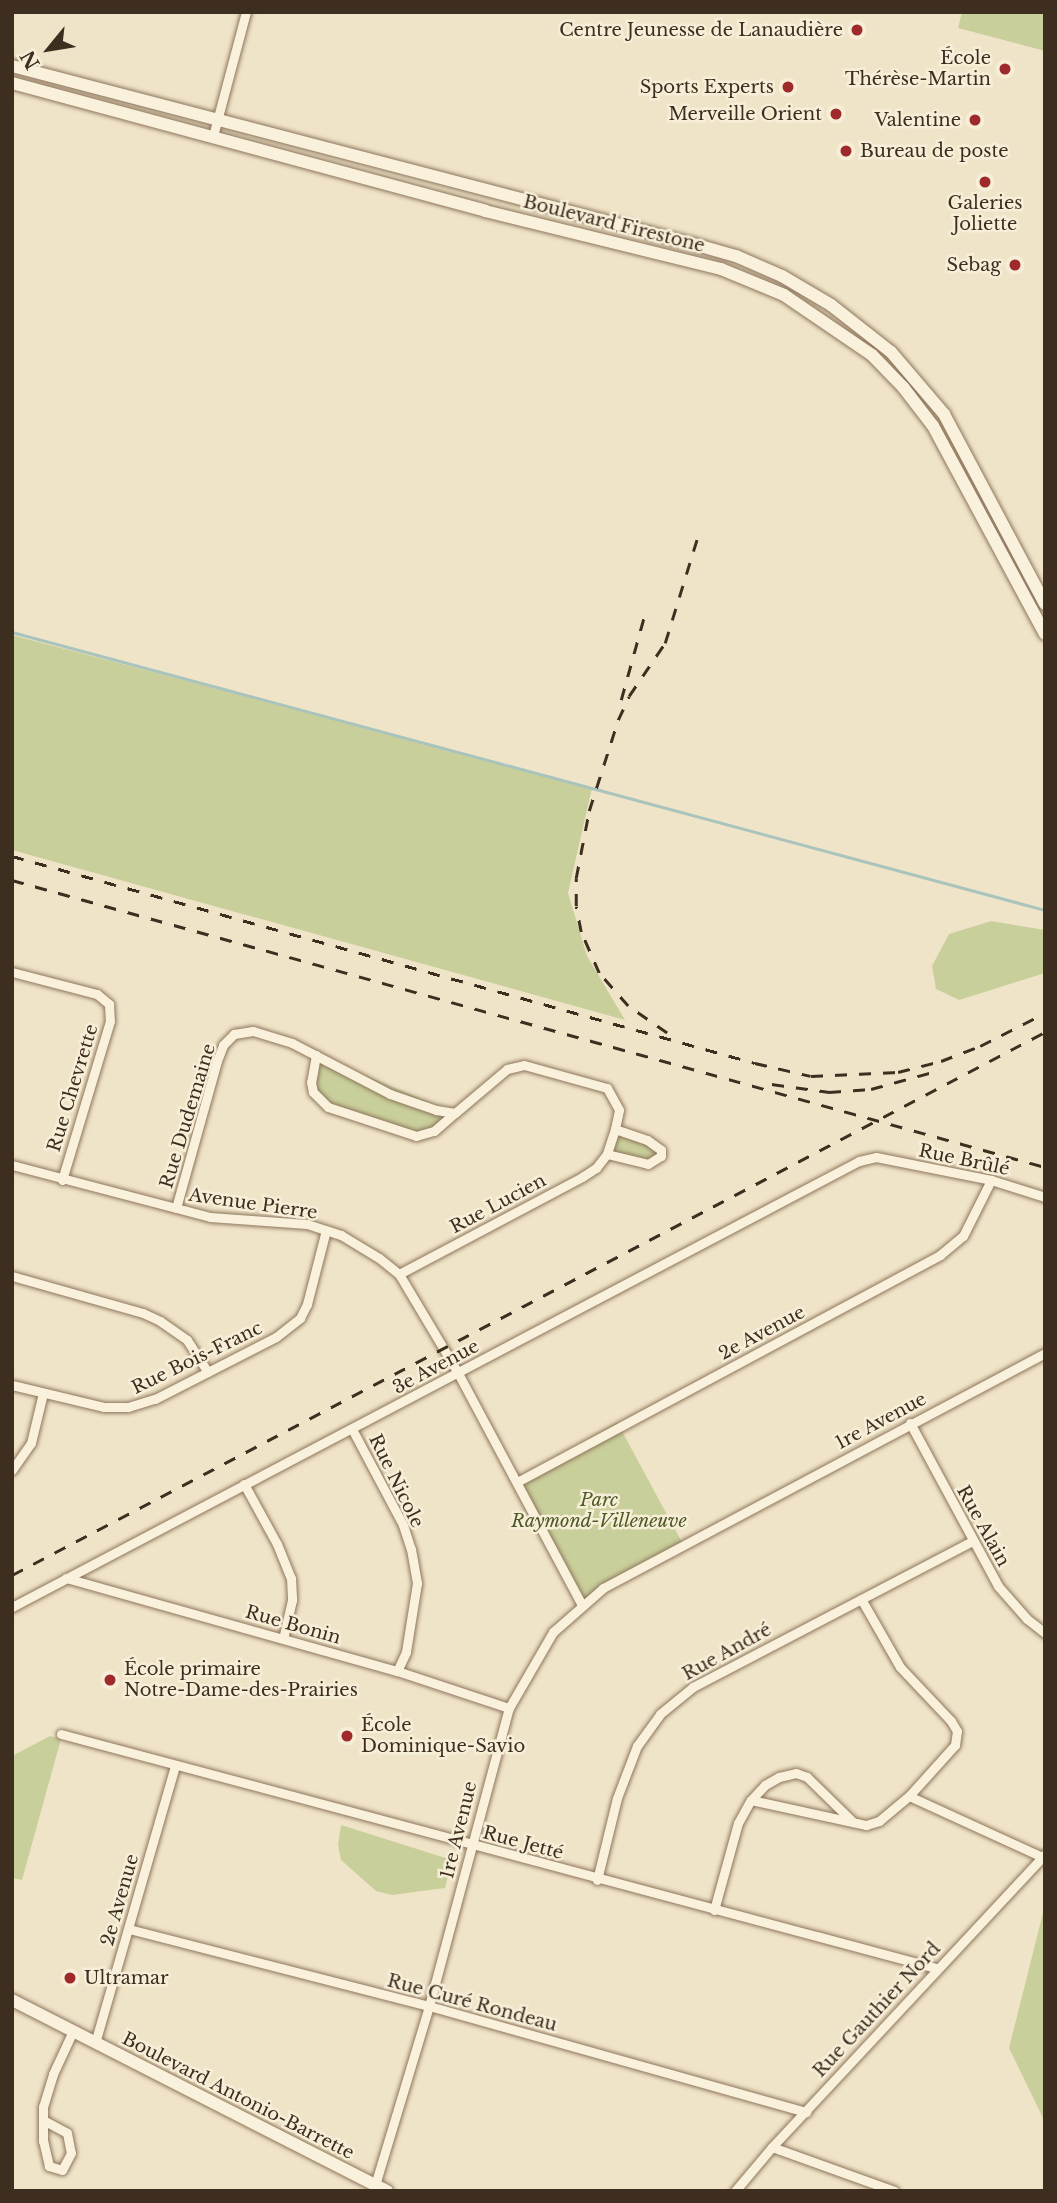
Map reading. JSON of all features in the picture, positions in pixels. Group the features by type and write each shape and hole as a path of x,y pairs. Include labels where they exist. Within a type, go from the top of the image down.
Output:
{"main road":[{"name":"Boulevard Firestone","path":"12,66 710,249 782,276 831,305 885,346 944,414 1045,604"},
{"name":"Boulevard Firestone","path":"12,83 485,211 721,269 784,295 872,355 926,416 1045,634"},
{"name":"Boulevard Antonio-Barrette","path":"12,2000 381,2188"}],"street":[{"path":"213,136 246,12"},
{"name":"Rue Chevrette","path":"12,972 97,995 109,1004 110,1021 62,1180"},
{"name":"Rue Dudemaine","path":"176,1209 217,1060 223,1045 233,1034 253,1031 292,1043 316,1055"},
{"path":"455,1113 436,1110 390,1094 316,1055 311,1082 313,1093 328,1107 416,1136 434,1131 507,1069 524,1065 607,1088 619,1110 615,1129 656,1144 661,1156 648,1164 607,1154"},
{"name":"Rue Lucien","path":"399,1274 596,1168 607,1154 615,1129"},
{"name":"Rue Brûlé","path":"876,1157 991,1180 1045,1196"},
{"name":"3e Avenue","path":"12,1607 859,1161 876,1157"},
{"name":"Avenue Pierre","path":"12,1165 176,1209 231,1220 288,1222 326,1230 357,1243 399,1274 458,1373 582,1605"},
{"name":"2e Avenue","path":"517,1482 940,1255 963,1236 991,1180"},
{"name":"Rue Bois-Franc","path":"12,1385 104,1407 128,1408 155,1399 276,1337 300,1318 307,1304 326,1230"},
{"path":"12,1276 143,1313 160,1321 187,1340 208,1371"},
{"name":"1re Avenue","path":"381,2188 509,1708 553,1632 603,1588 1045,1353"},
{"path":"12,1470 31,1443 43,1393"},
{"name":"Rue Alain","path":"910,1423 998,1586 1027,1619 1045,1633"},
{"name":"Rue Nicole","path":"352,1429 402,1524 411,1549 417,1583 406,1652 397,1671"},
{"path":"244,1484 291,1578 292,1600 283,1639"},
{"name":"Rue André","path":"597,1880 617,1798 637,1746 660,1714 693,1687 972,1541"},
{"name":"Rue Bonin","path":"66,1578 397,1671 509,1708"},
{"path":"751,1800 866,1825 879,1821 909,1796 955,1745 957,1731 951,1721 900,1667 860,1598"},
{"name":"Rue Jetté","path":"61,1734 597,1880 936,1968"},
{"name":"2e Avenue","path":"95,2043 175,1765"},
{"path":"714,1910 737,1823 751,1800 779,1777 796,1773 820,1787 853,1823"},
{"path":"909,1796 1043,1856"},
{"name":"Rue Gauthier Nord","path":"736,2191 772,2147 936,1968 1043,1856"},
{"name":"Rue Curé Rondeau","path":"129,1929 429,2006 806,2112"},
{"path":"43,2120 67,2133 71,2153 62,2170 49,2166 43,2120 53,2074 73,2031"},
{"path":"772,2147 894,2191"}],"green space":[{"path":"962,12 1045,12 1045,51 958,28"},
{"path":"12,635 592,788 568,893 587,956 625,1020 12,850"},
{"path":"991,921 1045,930 1045,973 959,1000 936,989 932,966 949,934"},
{"path":"316,1055 455,1113 425,1136 328,1107 313,1092"},
{"path":"615,1129 661,1150 655,1162 607,1154"},
{"name":"Parc Raymond-Villeneuve","path":"617,1422 684,1546 582,1605 517,1482"},
{"path":"50,1736 61,1739 22,1880 12,1878 12,1756"},
{"path":"341,1825 452,1860 445,1888 392,1895 376,1891 341,1860 338,1845"},
{"path":"1045,1905 1045,2122 1009,2048"}],"waterway":[{"path":"12,632 1045,910"}],"railway":[{"path":"667,1033 628,1006 599,973 581,932 576,906 576,878 589,811 618,720 629,696 665,643 700,529"},
{"path":"621,700 644,617"},
{"path":"12,856 755,1063 811,1076 898,1072 941,1061 980,1046 1045,1013"},
{"path":"12,880 1045,1167"},
{"path":"12,1575 1045,1032"},
{"path":"772,1084 829,1092 871,1089 940,1070"}],"place":[{"name":"Centre Jeunesse de Lanaudière","path":"857,30"},
{"name":"École Thérèse-Martin","path":"1005,69"},
{"name":"Sports Experts","path":"788,87"},
{"name":"Merveille Orient","path":"836,114"},
{"name":"Valentine","path":"975,120"},
{"name":"Bureau de poste","path":"846,151"},
{"name":"Galeries Joliette","path":"985,182"},
{"name":"Sebag","path":"1015,265"},
{"name":"École primaire Notre-Dame-des-Prairies","path":"110,1680"},
{"name":"École Dominique-Savio","path":"347,1736"},
{"name":"Ultramar","path":"70,1978"}]}
